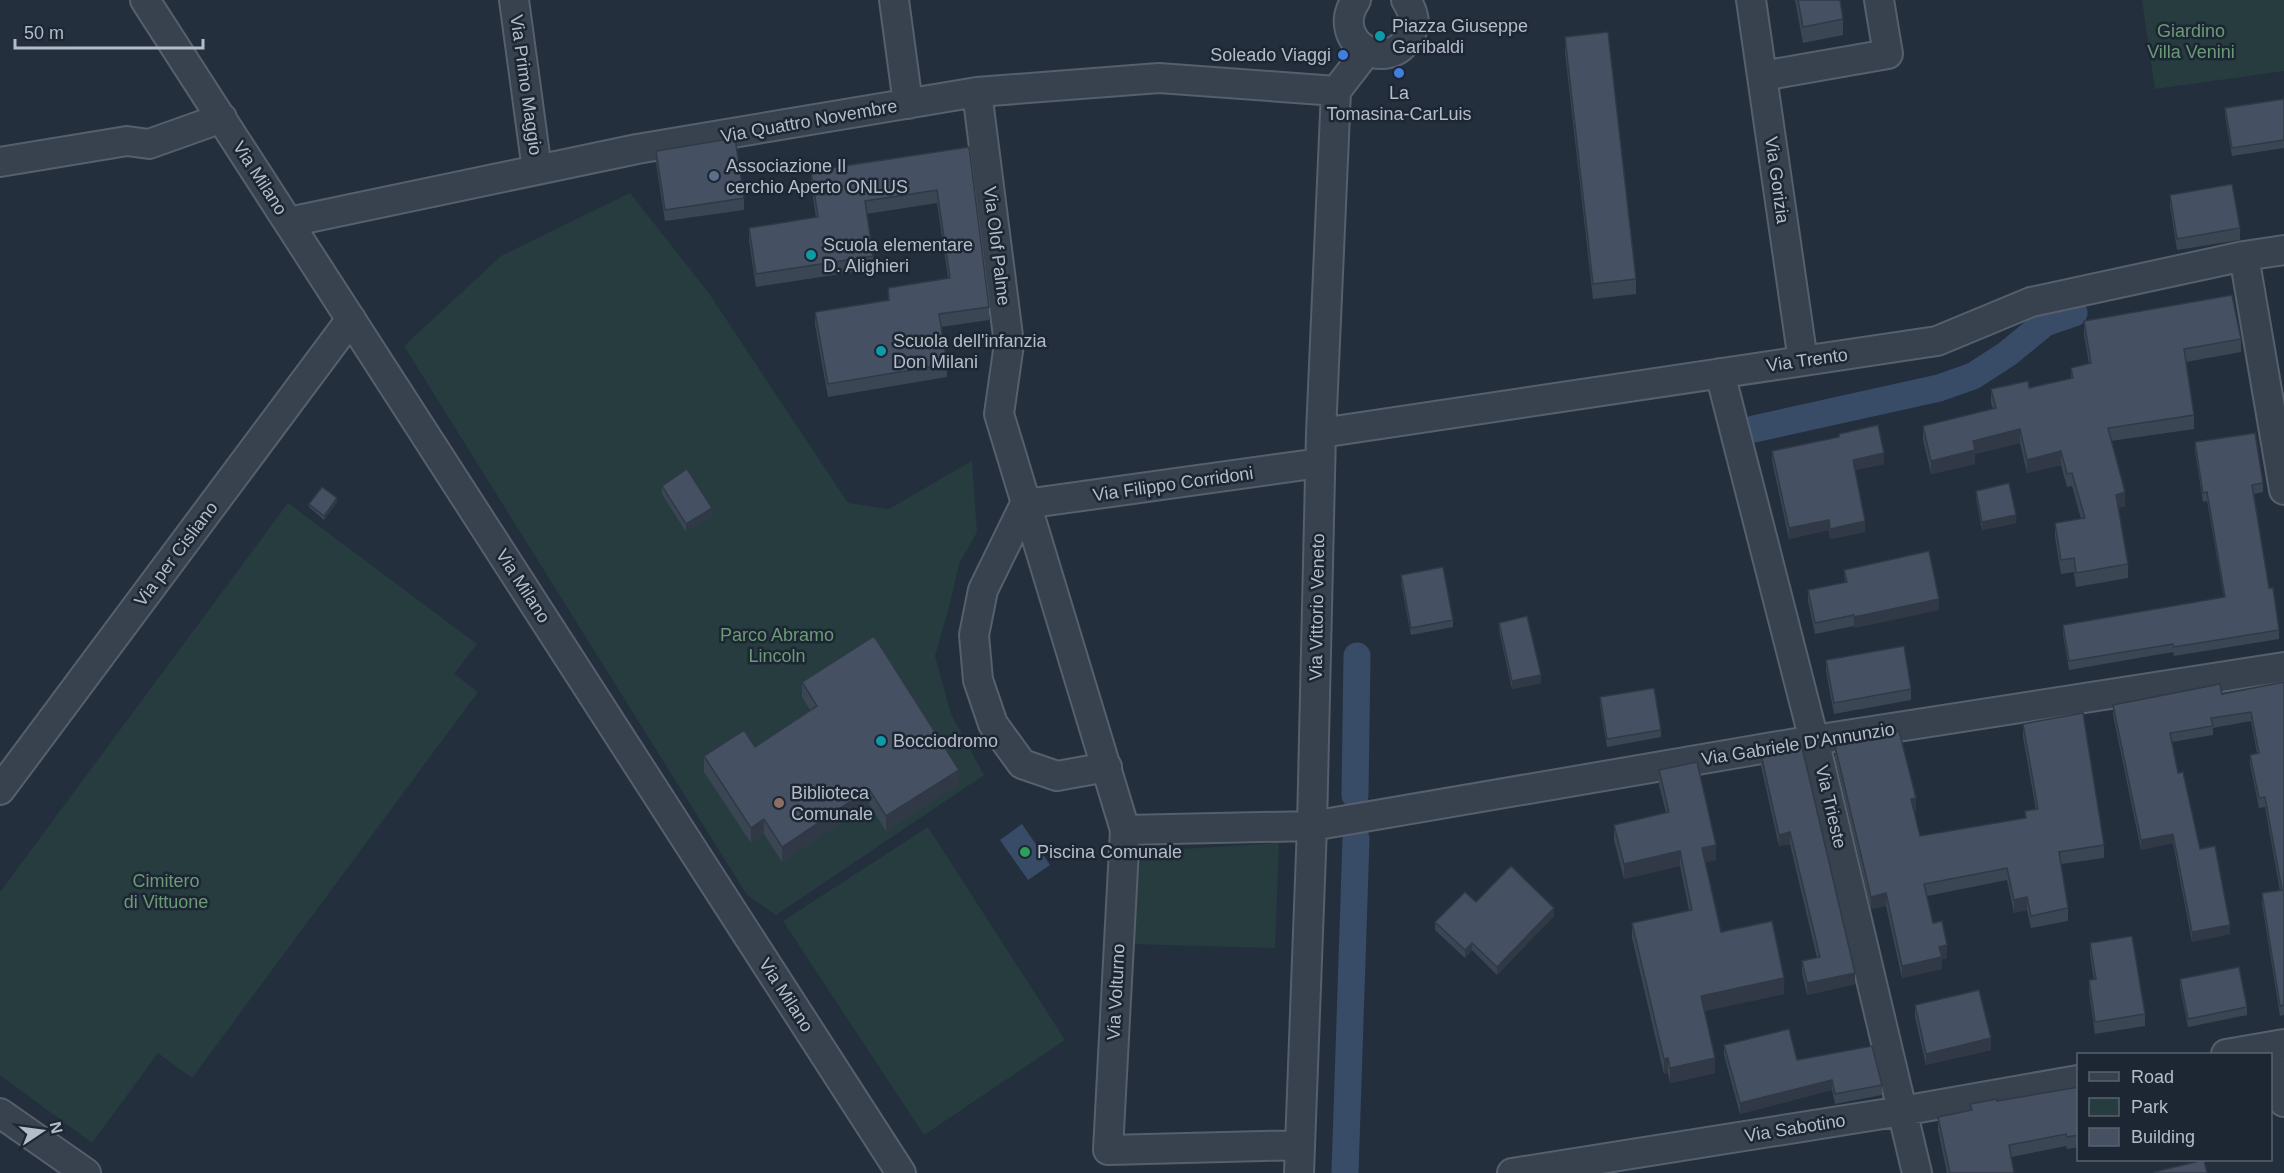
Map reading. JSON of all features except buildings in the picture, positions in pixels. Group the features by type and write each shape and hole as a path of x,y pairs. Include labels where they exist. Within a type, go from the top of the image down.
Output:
{"street":[{"name":"Via Milano","path":"145,0 901,1173"},
{"name":"Via Primo Maggio","path":"514,0 537,170"},
{"path":"894,0 908,104"},
{"path":"1356,0 1348,17 1352,37 1367,51 1378,54 1399,49 1413,30 1414,19 1406,0"},
{"name":"Via Gorizia","path":"1751,0 1803,361"},
{"path":"1762,76 1888,54 1879,0"},
{"path":"1336,91 1367,51"},
{"name":"Via Quattro Novembre","path":"289,222 637,149 977,92 1160,78 1336,91"},
{"name":"Via Vittorio Veneto","path":"1299,1173 1312,826 1321,433 1336,91"},
{"name":"Via Olof Palme","path":"977,92 1009,344 999,414 1125,830"},
{"path":"0,162 127,141 149,144 222,118"},
{"name":"Via Trento","path":"1321,433 1937,341 2031,302 2244,256 2284,250"},
{"path":"2244,256 2284,490"},
{"name":"Via per Cisliano","path":"0,790 351,319"},
{"name":"Via Trieste","path":"1720,373 1814,740 1917,1173"},
{"name":"Via Filippo Corridoni","path":"1025,504 1320,463"},
{"path":"1025,504 983,590 974,635 978,680 993,724 1022,764 1057,776 1107,767"},
{"name":"Via Gabriele D'Annunzio","path":"1312,826 1814,740 2284,667"},
{"path":"1125,830 1312,826"},
{"name":"Via Volturno","path":"1125,830 1108,1150 1300,1145"},
{"path":"2232,1053 2277,1046 2284,1102"},
{"name":"Via Sabotino","path":"1512,1173 1567,1169 2077,1080"},
{"path":"0,1113 86,1173"}],"green space":[{"name":"Giardino Villa Venini","path":"2142,0 2284,0 2284,71 2155,89"},
{"name":"Parco Abramo Lincoln","path":"630,193 708,292 848,503 889,509 972,461 977,532 959,564 935,656 951,714 984,775 776,915 747,895 404,346 501,256"},
{"name":"Cimitero di Vittuone","path":"288,503 477,644 454,674 478,692 192,1078 158,1053 92,1143 0,1075 0,892"},
{"path":"928,827 1065,1040 924,1135 783,921"},
{"path":"1279,843 1275,948 1131,944 1134,852"}],"water":[{"name":"Piscina Comunale","path":"1022,824 1050,865 1028,880 1000,840"}],"waterway":[{"path":"1754,429 1939,388 1973,376 2007,354 2045,323 2074,313"},
{"path":"1355,795 1357,656"},
{"path":"1345,1172 1356,839"}],"place":[{"name":"Piazza Giuseppe Garibaldi","path":"1380,36"},
{"name":"Soleado Viaggi","path":"1343,55"},
{"name":"La Tomasina-CarLuis","path":"1399,73"},
{"name":"Associazione Il cerchio Aperto ONLUS","path":"714,176"},
{"name":"Scuola elementare D. Alighieri","path":"811,255"},
{"name":"Scuola dell'infanzia Don Milani","path":"881,351"},
{"name":"Bocciodromo","path":"881,741"},
{"name":"Biblioteca Comunale","path":"779,803"},
{"name":"Piscina Comunale","path":"1025,852"}]}
